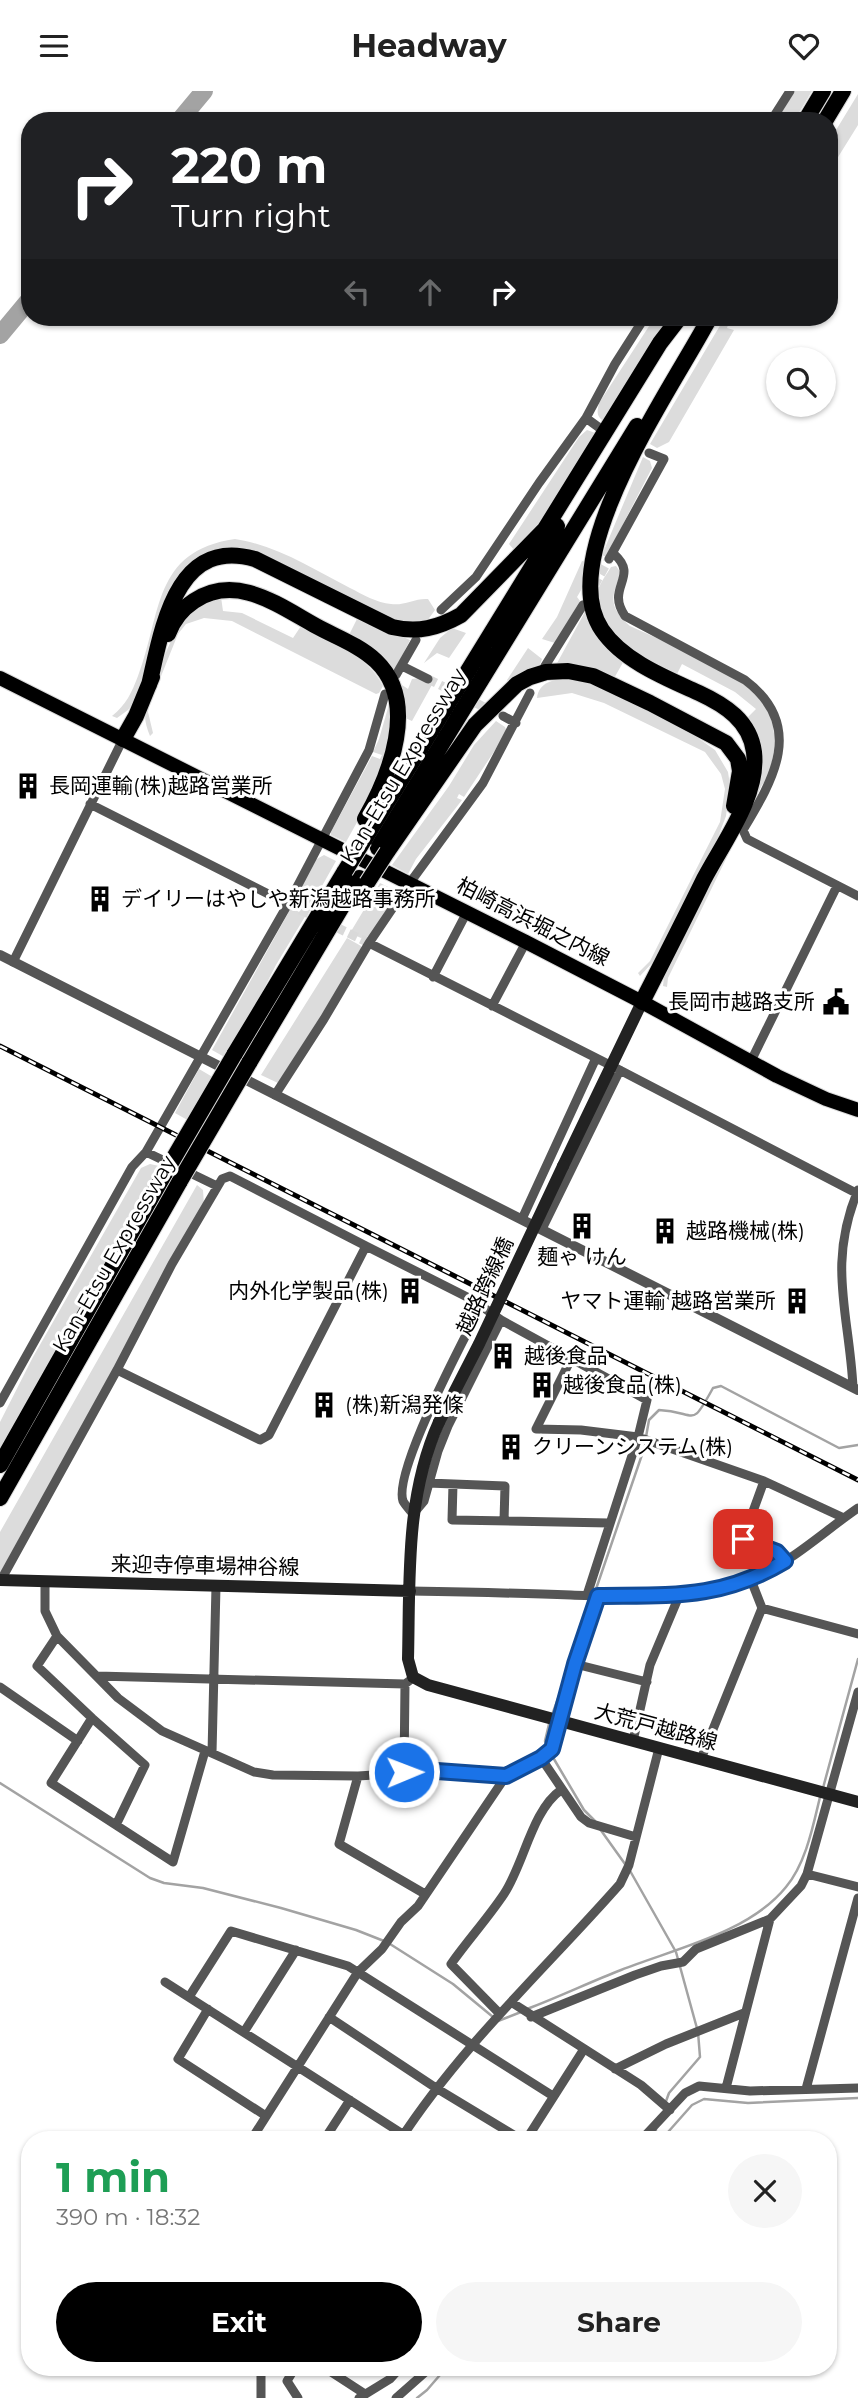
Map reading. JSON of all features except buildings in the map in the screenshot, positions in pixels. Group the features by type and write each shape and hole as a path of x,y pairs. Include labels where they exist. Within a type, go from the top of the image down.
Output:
{"highway":[{"path":"810,112 823,91"},
{"path":"830,112 843,91"},
{"path":"149,685 163,625 174,596 189,574 205,562 220,557 236,555 255,559 392,627 427,629 461,615 545,529 660,343 674,326"},
{"name":"Kan-Etsu Expressway","path":"0,1498 268,1030 353,875 677,326"},
{"name":"Kan-Etsu Expressway","path":"371,844 698,326"},
{"path":"642,1002 738,816 752,782 754,753 748,733 737,717 721,704 620,650 597,623 591,607 589,587 592,562 604,520 632,456 705,326"},
{"path":"123,739 136,716 175,619 183,610 199,598 222,590 236,589 257,595 368,655 390,680 397,707 397,728 374,804 371,844"},
{"path":"353,875 371,844 475,725 524,681 546,672 568,671 593,676 650,703 715,737 733,751 740,771 734,807 709,870"},
{"name":"Kan-Etsu Expressway","path":"0,1465 234,1055 267,1000 353,875"}],"main road":[{"name":"柏崎高浜堀之内線","path":"0,678 526,942 804,1089 858,1110"},
{"path":"615,1067 642,1002"},
{"name":"越路跨線橋","path":"413,1514 425,1457 439,1422 563,1166 615,1067"},
{"path":"410,1680 408,1659 413,1514"},
{"name":"来迎寺停車場神谷線","path":"0,1580 410,1591"},
{"name":"大荒戸越路線","path":"410,1680 858,1802"}],"street":[{"path":"777,112 790,91"},
{"path":"441,610 476,577 586,418 639,326"},
{"path":"586,418 601,429"},
{"path":"649,453 664,459 612,557 624,566 625,573 618,593 619,605 625,616 745,680 760,693 771,708 778,730 779,745 776,769 743,830 743,835 858,896"},
{"path":"545,666 583,605"},
{"path":"396,675 416,640"},
{"path":"402,666 428,679"},
{"path":"275,1095 369,943 483,783 530,693"},
{"path":"0,1403 132,1167 146,1152 288,904 369,750 385,694"},
{"path":"503,716 516,723"},
{"path":"13,962 123,739"},
{"path":"90,804 288,904"},
{"path":"751,1061 837,886"},
{"path":"433,977 467,912"},
{"path":"492,1006 526,942"},
{"path":"369,943 858,1192 845,1232 841,1259 842,1302 855,1388"},
{"path":"0,955 855,1388"},
{"path":"522,1219 596,1058"},
{"path":"542,1229 615,1067"},
{"path":"146,1152 217,1187"},
{"path":"0,1580 117,1370 172,1264 222,1179 230,1176 481,1306 501,1320 647,1400 638,1437 587,1595"},
{"path":"117,1370 260,1440 269,1435 366,1246"},
{"path":"481,1306 427,1415 410,1461 402,1494 413,1514 424,1501 448,1426 501,1320"},
{"path":"572,1357 536,1429 581,1430 638,1437 764,1481 844,1517"},
{"path":"764,1481 743,1539 777,1552 785,1561"},
{"path":"428,1483 505,1486 504,1521"},
{"path":"453,1484 452,1520 609,1523"},
{"path":"410,1591 598,1596 706,1593 751,1580 785,1561 858,1508"},
{"path":"701,1759 762,1608 751,1580"},
{"path":"45,1582 45,1611 57,1636 118,1698 162,1731 208,1752 263,1774 358,1776 437,1771 506,1776"},
{"path":"92,1718 51,1783 173,1862 208,1752 214,1679 216,1586"},
{"path":"633,1741 650,1665 679,1595"},
{"path":"257,2131 358,1972 382,1949 401,1922 418,1906 506,1776 541,1758 552,1749 575,1664 598,1596"},
{"path":"762,1608 858,1634"},
{"path":"57,1636 37,1666 145,1765 116,1825"},
{"path":"575,1664 647,1682"},
{"path":"97,1676 410,1680 404,1772"},
{"path":"0,1687 78,1741"},
{"path":"531,2017 643,1972 684,1962 696,1949 770,1919 801,1886 807,1874 855,1715 858,1692"},
{"path":"409,2131 436,2088 472,2044 621,1884 629,1865 659,1748"},
{"path":"541,1758 581,1817 589,1823 636,1837"},
{"path":"358,1776 339,1844 425,1894"},
{"path":"499,2013 451,1964 503,1895 515,1875 548,1801 561,1790"},
{"path":"807,1874 858,1887"},
{"path":"806,2089 858,1898"},
{"path":"726,2088 770,1919"},
{"path":"189,1997 231,1931 348,1966 554,2097"},
{"path":"243,2032 296,1950"},
{"path":"165,1982 395,2131"},
{"path":"511,2003 641,2085 670,2110"},
{"path":"208,2009 178,2059 266,2116"},
{"path":"615,2069 666,2044 744,2013"},
{"path":"329,2017 436,2088 509,2131"},
{"path":"530,2131 584,2049"},
{"path":"649,2131 699,2086 750,2091 858,2088"},
{"path":"330,2131 350,2100"},
{"path":"261,2376 261,2398"},
{"path":"290,2376 287,2381 298,2398"},
{"path":"336,2376 362,2396 393,2376"},
{"path":"396,2398 421,2376"}],"shaded area":[{"path":"795,91 812,91 799,112 782,112"},
{"path":"858,94 858,125 838,157 838,127"},
{"path":"649,326 666,326 605,422 598,414 599,403"},
{"path":"720,326 728,326 734,330 669,442 657,448 650,444"},
{"path":"587,430 598,434 545,516 515,551 509,544 579,437"},
{"path":"643,457 650,461 652,468 606,557 602,555"},
{"path":"235,539 280,552 375,600 396,604 428,599 435,610 421,625 392,620 261,557 193,565 133,703 117,718 112,716 125,703 138,676 157,609 174,571 188,557 208,546"},
{"path":"582,561 586,562 584,585 577,597 580,601 555,643 542,639 557,617"},
{"path":"616,566 621,573 614,601 623,619 630,626 718,668 750,689 765,706 774,734 771,768 668,978 667,987 663,986 664,977 754,794 746,719 756,709 735,692 682,664 676,676 663,670 636,654 612,633 599,607 598,591 611,567"},
{"path":"221,597 223,611 242,613 293,638 301,626 336,643 358,657 376,675 383,686 379,693 376,694 232,621 204,618 186,624 178,634 149,706 153,733 150,736 145,720 147,706 173,636 192,611"},
{"path":"586,610 600,639 625,659 613,680 556,665"},
{"path":"358,617 410,640 393,674 347,639"},
{"path":"452,628 466,633 449,658 437,653 424,663 440,638"},
{"path":"528,648 542,659 539,667 510,683 507,680"},
{"path":"419,678 433,683 412,721 403,717 404,695 399,683 408,689 412,679"},
{"path":"567,678 600,686 688,731 715,750 728,772 730,785 726,816 718,837 654,961 640,976 638,973 650,961 720,822 725,789 721,774 705,752 604,703 572,693 537,698 544,685"},
{"path":"390,701 391,742 371,797 346,842 331,835 331,832 372,756 380,759 382,755 373,752"},
{"path":"496,721 505,727 507,732 464,797 459,794 457,798 462,800 416,859 408,874 392,865 449,786 474,745"},
{"path":"324,855 336,861 308,911 296,905 294,900 315,860"},
{"path":"380,883 396,891 396,896 371,936 361,938 350,933"},
{"path":"291,908 306,915 276,965 228,1059 212,1050"},
{"path":"347,938 361,946 362,951 278,1083 261,1075"},
{"path":"199,1069 216,1079 191,1122 175,1113"},
{"path":"150,1164 159,1166 0,1448 0,1422 33,1357 141,1168"},
{"path":"197,1185 203,1190 204,1205 0,1573 0,1532"}],"waterway":[{"path":"186,112 204,91"},
{"path":"0,335 21,310"},
{"path":"646,1437 649,1420 659,1410 696,1414 713,1388 721,1386 839,1448 858,1445"},
{"path":"595,1592 646,1443"},
{"path":"581,1632 593,1599"},
{"path":"552,1715 575,1652"},
{"path":"823,1788 858,1659"},
{"path":"548,1748 545,1741 549,1724"},
{"path":"551,1754 584,1810 595,1821"},
{"path":"0,1783 150,1878 281,1908 384,1941"},
{"path":"527,2009 621,1970 710,1938 732,1928 770,1903 786,1887 799,1867 820,1797"},
{"path":"600,1829 625,1864"},
{"path":"629,1869 676,1952 698,2032 700,2057 669,2093 665,2104"},
{"path":"390,1944 453,1984 493,2017"},
{"path":"498,2021 521,2012"},
{"path":"669,2131 692,2105 704,2099 748,2103 858,2098"},
{"path":"417,2398 439,2376"}],"tunnel":[{"path":"594,586 609,559"},
{"path":"428,679 492,711"},
{"path":"288,904 369,943"}],"railway":[{"path":"0,1046 858,1480"}],"place":[{"name":"長岡運輸(株)越路営業所","path":"28,786"},
{"name":"デイリーはやしや新潟越路事務所","path":"100,899"},
{"name":"長岡市越路支所","path":"836,1002"},
{"name":"麺ゃ けん","path":"582,1226"},
{"name":"越路機械(株)","path":"665,1231"},
{"name":"内外化学製品(株)","path":"410,1291"},
{"name":"ヤマト運輸 越路営業所","path":"797,1301"},
{"name":"越後食品","path":"503,1356"},
{"name":"越後食品(株)","path":"542,1385"},
{"name":"(株)新潟発條","path":"324,1405"},
{"name":"クリーンシステム(株)","path":"511,1447"}],"route":[{"path":"404,1772 437,1771 506,1776 541,1758 552,1749 575,1664 598,1596 706,1593 751,1580 785,1561 777,1552 743,1539"}]}
